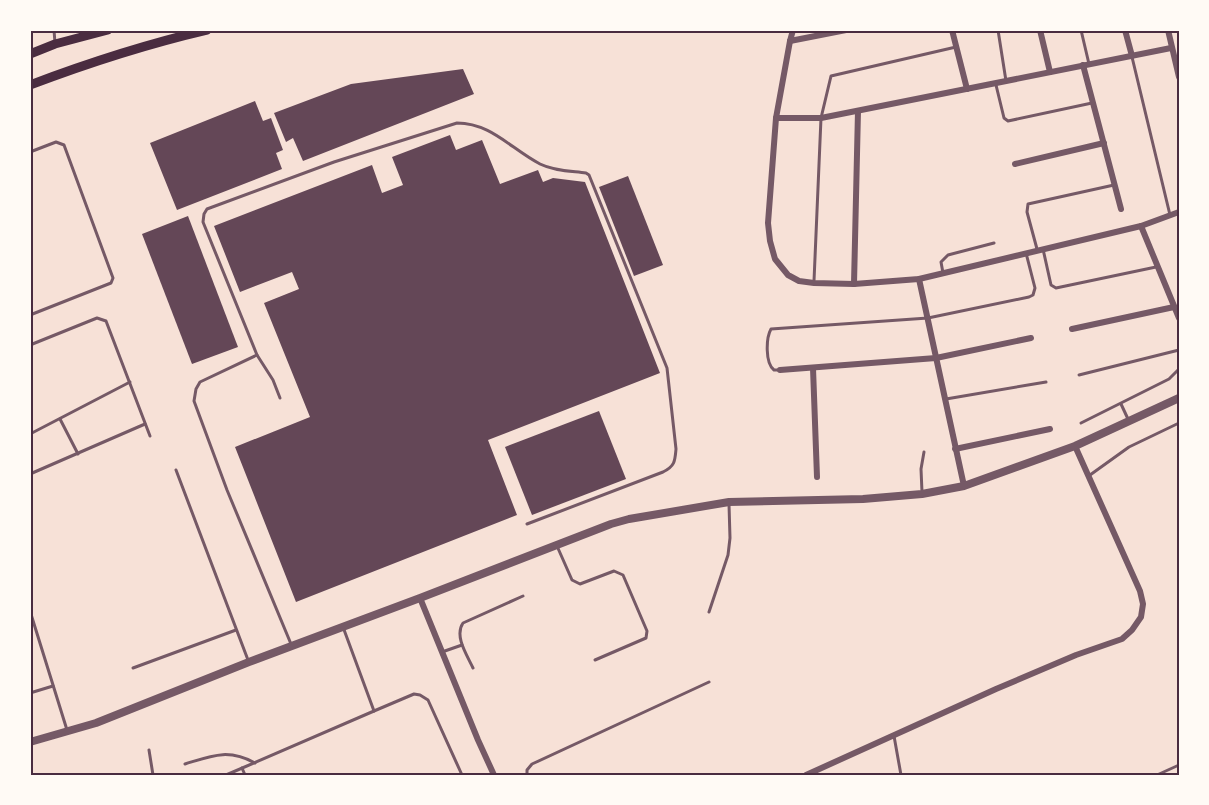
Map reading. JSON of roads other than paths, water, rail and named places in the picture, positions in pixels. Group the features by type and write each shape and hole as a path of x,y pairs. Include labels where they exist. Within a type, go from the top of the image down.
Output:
{"highway":[{"path":"30,54 55,44 108,30"},
{"path":"30,85 86,64 207,30"}],"street":[{"path":"793,30 776,117 768,224 775,259 788,275 799,281 854,284 919,279 1141,226 1179,212"},
{"path":"790,40 846,30"},
{"path":"952,30 967,89"},
{"path":"1040,30 1050,72"},
{"path":"1125,30 1132,56"},
{"path":"1168,30 1179,77"},
{"path":"776,117 821,118 1171,48"},
{"path":"1086,65 1093,103 1121,209"},
{"path":"854,284 858,111"},
{"path":"1015,164 1104,143"},
{"path":"1141,226 1179,318"},
{"path":"919,279 964,486"},
{"path":"1072,329 1174,307"},
{"path":"780,370 936,358 1031,338"},
{"path":"813,368 817,477"},
{"path":"30,742 96,723 611,524 729,502 863,499 922,494 964,486 1075,446 1179,398"},
{"path":"955,448 1050,429"},
{"path":"806,775 1005,685 1076,655 1122,639 1132,630 1141,617 1143,604 1140,591 1075,446"},
{"path":"420,598 495,775"}],"lane":[{"path":"54,30 55,44"},
{"path":"998,30 1006,81"},
{"path":"1081,30 1086,65"},
{"path":"814,283 821,118 831,76 956,47"},
{"path":"1132,56 1170,215"},
{"path":"995,83 1004,118 1008,121 1093,103"},
{"path":"280,398 273,380 257,355 203,222 207,209 334,162 457,123 468,123 486,128 539,164 550,168 586,173 593,181 667,368 676,449 675,462 671,468 663,472 527,524"},
{"path":"30,152 56,142 64,145 113,278 111,283 30,315"},
{"path":"1115,185 1028,204 1027,212 1051,285 1056,288 1158,267"},
{"path":"943,273 941,262 948,255 994,243"},
{"path":"780,370 774,370 769,363 768,335 771,329 928,318 1033,294 1035,288 1026,254"},
{"path":"30,345 102,318 108,325 150,436"},
{"path":"1079,375 1179,350"},
{"path":"257,355 200,382 196,388 194,401 227,490 292,646"},
{"path":"1081,423 1169,380 1179,369"},
{"path":"30,434 130,382"},
{"path":"944,400 1046,382"},
{"path":"1121,404 1128,420"},
{"path":"60,418 78,454"},
{"path":"1089,476 1128,447 1179,423"},
{"path":"30,474 145,424"},
{"path":"922,494 921,469 924,452"},
{"path":"176,470 249,662"},
{"path":"709,612 728,555 729,502"},
{"path":"557,546 575,583 580,584 614,571 623,575 647,631 646,638 595,660"},
{"path":"473,668 462,645 460,627 463,623 523,596"},
{"path":"30,611 67,731"},
{"path":"344,627 374,711"},
{"path":"133,668 236,630"},
{"path":"442,652 462,645"},
{"path":"527,775 527,770 532,764 709,682"},
{"path":"30,693 53,686"},
{"path":"226,775 414,694 428,700 462,775"},
{"path":"894,735 901,775"},
{"path":"148,750 153,775"},
{"path":"185,764 216,754 244,757 255,763"},
{"path":"1157,775 1179,765"},
{"path":"242,768 245,775"}]}
